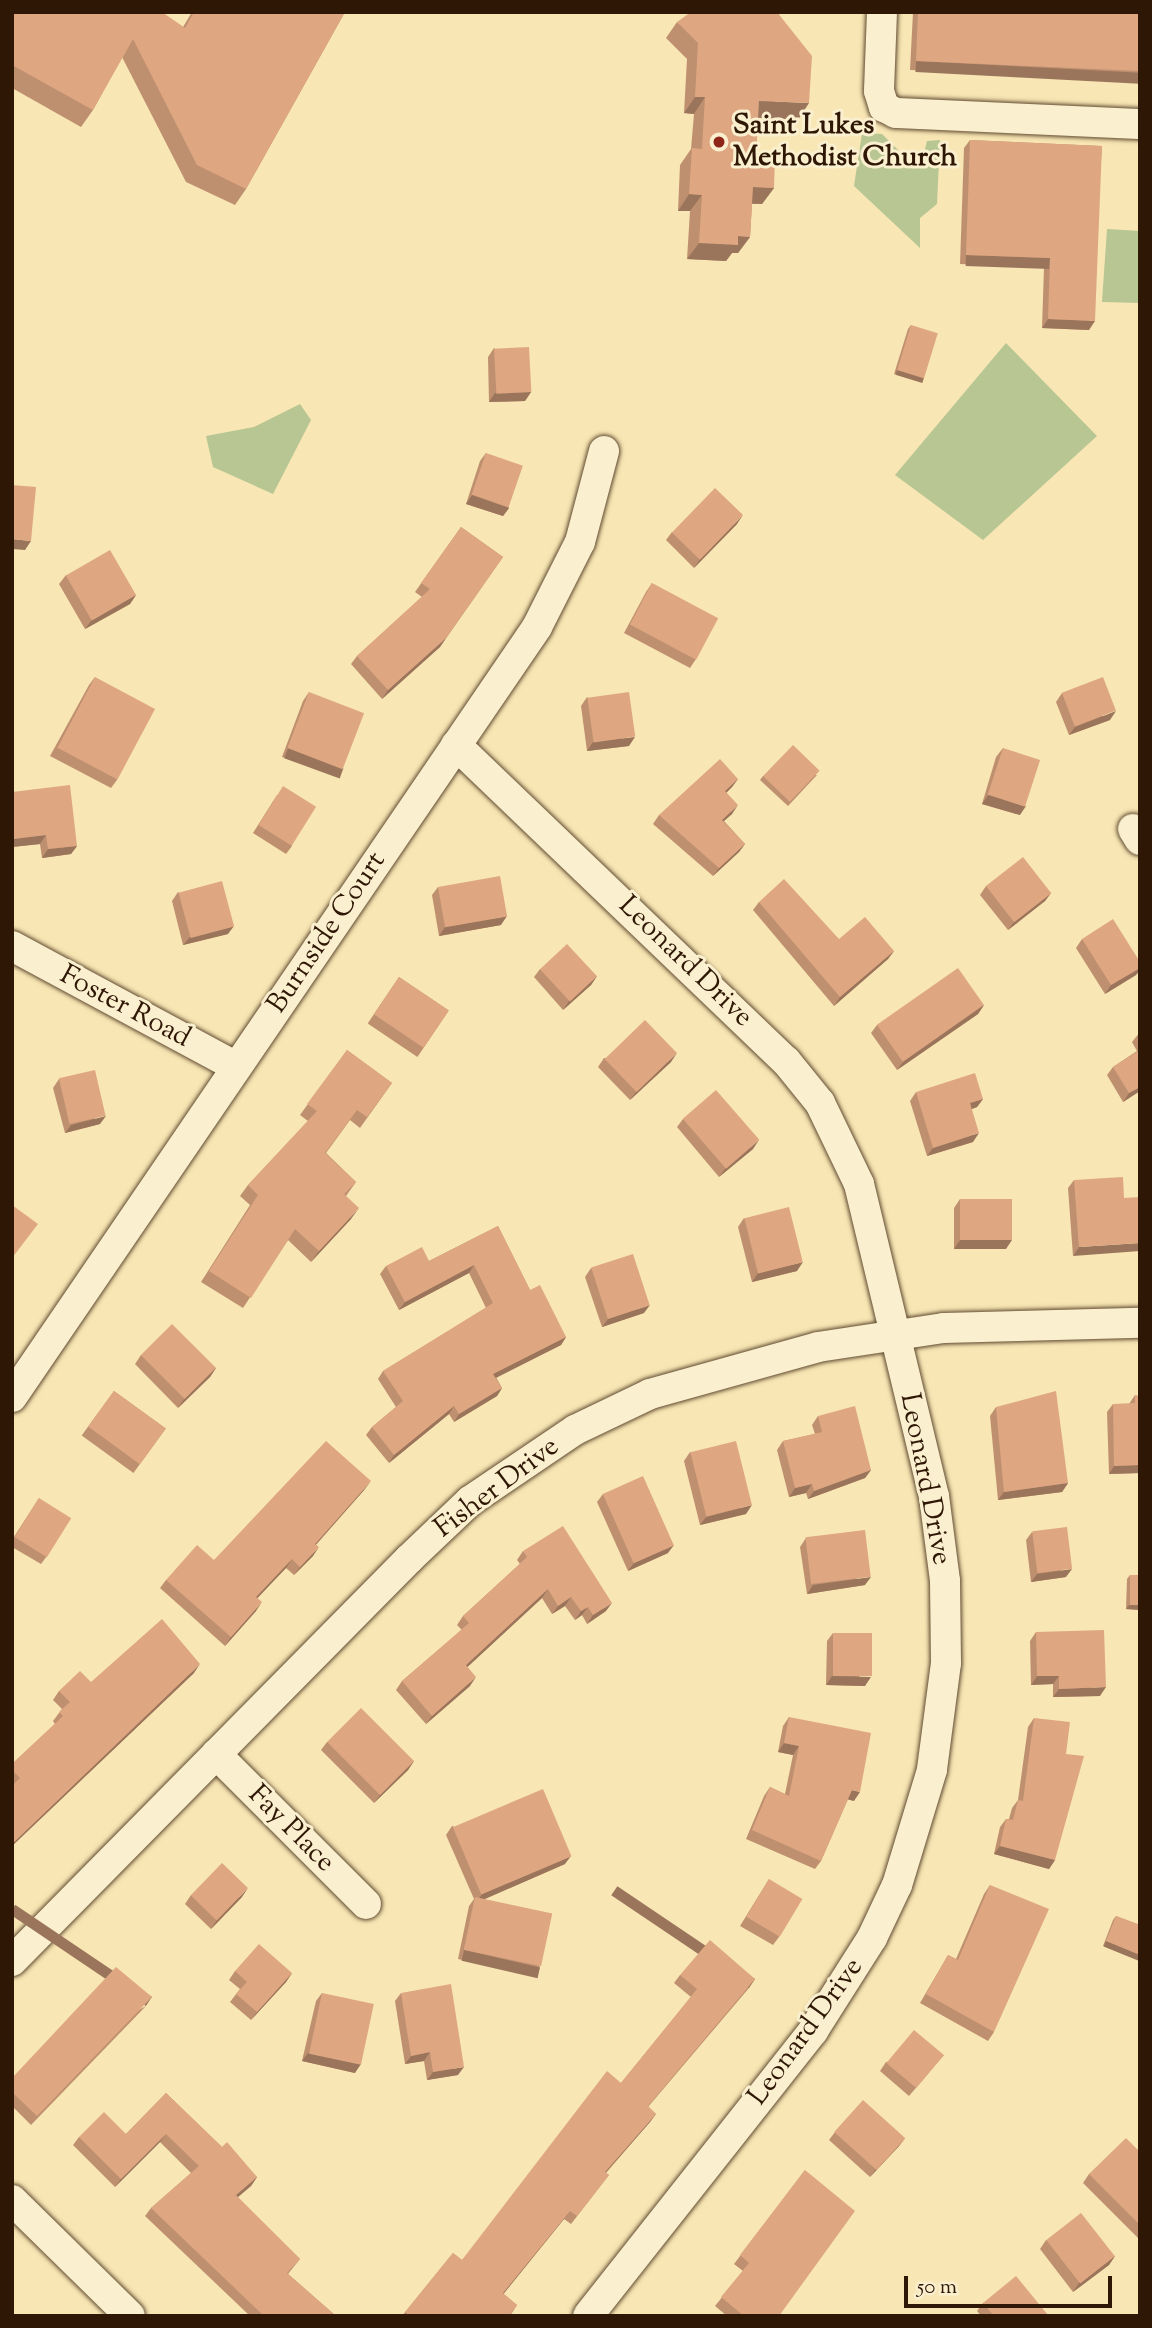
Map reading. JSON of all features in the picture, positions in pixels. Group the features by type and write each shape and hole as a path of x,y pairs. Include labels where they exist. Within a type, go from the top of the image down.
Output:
{"street":[{"path":"882,12 879,91 884,107 896,113 1140,124"},
{"name":"Burnside Court","path":"12,1397 456,745 566,574 604,451"},
{"name":"Leonard Drive","path":"456,745 776,1051 820,1103 859,1184 934,1496 945,1581 940,1721 913,1839 847,1982 588,2316"},
{"name":"Foster Road","path":"12,946 237,1068"},
{"name":"Fisher Drive","path":"12,1961 408,1559 529,1458 650,1394 714,1372 894,1334 1140,1323"},
{"name":"Fay Place","path":"216,1754 366,1903"},
{"path":"12,2200 130,2316"}],"green space":[{"path":"862,133 882,134 900,152 924,153 927,141 940,140 937,204 920,218 920,248 854,186"},
{"path":"1107,229 1140,231 1140,303 1102,302"},
{"path":"1006,343 1097,436 983,540 895,475"},
{"path":"300,404 311,420 273,494 213,467 206,436 254,427"}],"building":[{"path":"12,12 162,12 185,28 194,12 345,12 246,189 197,165 133,39 93,110 12,65"},
{"name":"Saint Lukes Methodist Church","path":"691,12 777,12 812,56 809,103 759,101 756,157 775,158 774,188 753,187 750,237 738,236 738,245 699,243 702,195 689,194 692,148 702,149 705,97 695,97 698,43 677,22"},
{"path":"918,12 1140,12 1140,71 916,61"},
{"path":"970,140 1102,146 1095,321 1048,319 1050,258 966,255"},
{"path":"911,325 938,333 924,378 897,370"},
{"path":"529,347 531,392 496,394 494,349"},
{"path":"486,453 523,466 509,507 472,495"},
{"path":"12,485 36,487 31,541 12,539"},
{"path":"715,488 743,515 700,560 672,533"},
{"path":"461,527 503,557 446,638 388,690 357,656 430,589 421,583"},
{"path":"110,550 136,595 92,621 66,576"},
{"path":"652,583 718,618 696,660 630,624"},
{"path":"95,677 155,709 117,780 57,748"},
{"path":"1103,677 1116,711 1075,726 1062,693"},
{"path":"309,692 364,713 343,769 287,748"},
{"path":"629,692 635,737 594,742 587,698"},
{"path":"793,745 820,771 790,802 763,776"},
{"path":"1003,748 1040,760 1025,807 988,795"},
{"path":"720,759 738,779 725,791 738,805 722,820 745,844 719,868 659,815"},
{"path":"70,785 77,846 48,849 46,835 13,839 12,792"},
{"path":"283,786 316,807 292,846 259,825"},
{"path":"1023,857 1051,893 1014,922 986,886"},
{"path":"500,876 507,916 445,927 438,887"},
{"path":"784,879 839,939 865,917 894,951 840,997 759,902"},
{"path":"222,881 234,926 191,938 179,893"},
{"path":"1113,919 1140,962 1140,968 1111,985 1082,939"},
{"path":"567,944 597,976 570,1001 540,969"},
{"path":"958,968 984,1005 903,1062 877,1025"},
{"path":"399,977 449,1011 424,1048 374,1014"},
{"path":"645,1020 677,1053 637,1092 605,1059"},
{"path":"347,1050 392,1083 367,1117 357,1110 325,1153 356,1182 344,1194 359,1208 319,1251 295,1229 251,1298 209,1271 258,1195 248,1185 317,1111 307,1104"},
{"path":"1140,1050 1140,1087 1129,1093 1113,1067"},
{"path":"95,1070 106,1116 70,1124 59,1078"},
{"path":"975,1073 983,1099 970,1103 979,1133 933,1148 916,1092"},
{"path":"716,1090 759,1140 726,1169 683,1119"},
{"path":"1123,1177 1124,1198 1140,1197 1140,1243 1079,1247 1074,1180"},
{"path":"960,1199 1012,1199 1012,1240 960,1240"},
{"path":"12,1205 38,1224 12,1258"},
{"path":"789,1207 803,1262 758,1273 744,1218"},
{"path":"498,1226 530,1290 540,1285 566,1337 493,1374 502,1388 459,1414 454,1406 394,1455 372,1427 403,1401 383,1371 493,1303 474,1265 405,1302 386,1266 422,1247 429,1261"},
{"path":"633,1254 650,1305 608,1319 591,1268"},
{"path":"172,1324 216,1368 185,1399 141,1355"},
{"path":"114,1391 166,1429 140,1464 88,1427"},
{"path":"1056,1391 1068,1483 1004,1492 996,1407"},
{"path":"1135,1395 1140,1396 1140,1465 1114,1466 1113,1404 1135,1403"},
{"path":"855,1406 871,1470 814,1491 812,1484 795,1488 783,1441 822,1432 818,1416"},
{"path":"326,1441 371,1481 315,1544 319,1547 300,1567 292,1559 256,1597 262,1602 231,1637 166,1580 197,1545 214,1560"},
{"path":"736,1441 752,1505 706,1516 690,1452"},
{"path":"643,1476 674,1545 634,1563 603,1494"},
{"path":"39,1498 71,1518 47,1557 15,1537"},
{"path":"563,1526 612,1603 593,1615 588,1607 581,1611 571,1597 558,1606 548,1589 466,1665 476,1677 432,1716 402,1681 469,1623 463,1616 527,1557 523,1551"},
{"path":"1067,1527 1072,1569 1037,1573 1032,1531"},
{"path":"865,1530 871,1577 811,1584 805,1537"},
{"path":"1130,1575 1140,1575 1140,1605 1130,1605"},
{"path":"162,1619 200,1664 12,1844 12,1786 20,1778 12,1770 12,1764 63,1716 59,1712 70,1702 59,1691 80,1671 91,1682"},
{"path":"1104,1630 1106,1687 1059,1689 1059,1676 1037,1676 1036,1632"},
{"path":"833,1633 872,1633 872,1676 833,1676"},
{"path":"361,1708 414,1761 380,1795 327,1742"},
{"path":"789,1717 871,1733 860,1792 852,1790 821,1861 752,1830 770,1787 789,1796 799,1746 784,1743"},
{"path":"1034,1718 1070,1722 1066,1754 1084,1756 1055,1860 1000,1846 1006,1819 1013,1820 1018,1800 1023,1801"},
{"path":"543,1789 572,1856 481,1894 453,1827"},
{"path":"222,1863 248,1888 217,1920 191,1895"},
{"path":"769,1879 802,1899 780,1937 746,1917"},
{"path":"990,1885 1049,1909 994,2032 926,1994 948,1955 958,1960"},
{"path":"475,1897 552,1913 541,1966 464,1950"},
{"path":"1116,1916 1140,1925 1140,1955 1106,1941"},
{"path":"710,1940 755,1979 648,2106 656,2114 605,2172 609,2175 577,2216 570,2211 503,2293 517,2305 509,2316 410,2316 405,2312 453,2253 462,2260 607,2071 621,2083 697,1989 680,1975"},
{"path":"259,1944 292,1973 257,2012 236,1994 247,1982 235,1971"},
{"path":"116,1967 152,1997 37,2116 12,2092 12,2078"},
{"path":"451,1984 464,2067 433,2072 430,2052 411,2056 401,1993"},
{"path":"322,1993 374,2004 361,2065 309,2054"},
{"path":"914,2030 944,2055 916,2088 886,2063"},
{"path":"166,2093 222,2147 227,2142 257,2177 236,2195 300,2259 287,2273 336,2316 264,2316 151,2208 199,2166 166,2134 121,2179 79,2137 104,2112 126,2134"},
{"path":"863,2100 905,2138 877,2170 834,2132"},
{"path":"1126,2138 1140,2152 1140,2225 1089,2174"},
{"path":"805,2170 855,2211 779,2316 744,2316 721,2297 749,2263 740,2255"},
{"path":"1081,2213 1115,2256 1080,2283 1046,2240"},
{"path":"1016,2276 1047,2316 994,2316 983,2303"}],"place":[{"name":"Saint Lukes Methodist Church","path":"719,142"}]}
